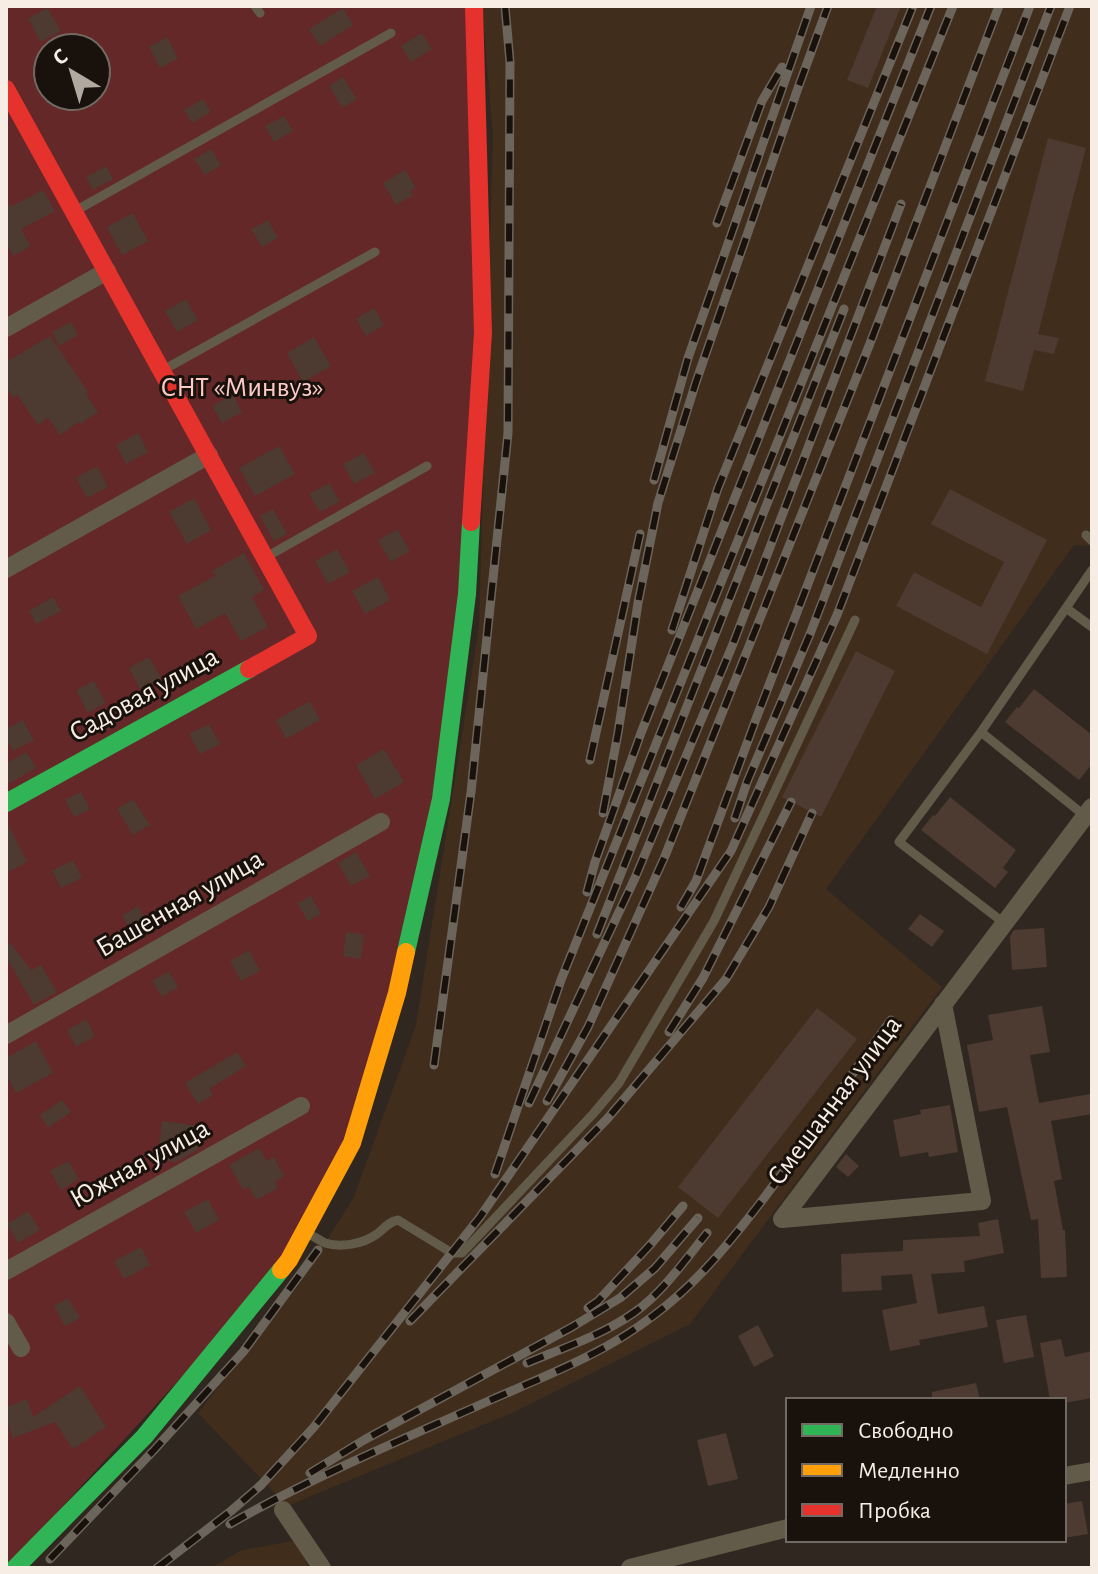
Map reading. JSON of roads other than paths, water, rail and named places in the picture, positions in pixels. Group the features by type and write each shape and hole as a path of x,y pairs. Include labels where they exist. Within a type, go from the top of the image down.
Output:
{"street":[{"path":"15,1568 144,1437 289,1260 352,1143 397,993 441,799 467,594 483,333 474,6"},
{"path":"6,89 265,558"},
{"path":"6,328 107,271"},
{"path":"6,569 209,455"},
{"name":"Садовая улица","path":"6,803 308,636 265,558"},
{"name":"Смешанная улица","path":"943,1004 982,1201 782,1219 943,1004 1089,811"},
{"name":"Башенная улица","path":"6,1035 381,822"},
{"name":"Южная улица","path":"6,1271 301,1106"},
{"path":"6,1322 21,1348"},
{"path":"1066,1476 1092,1471"},
{"path":"283,1510 322,1568"},
{"path":"630,1568 786,1529"}],"lane":[{"path":"74,211 391,33"},
{"path":"162,370 375,252"},
{"path":"265,558 427,466"},
{"path":"1004,923 899,842 981,732 1092,570"},
{"path":"1066,608 1092,627"},
{"path":"304,1232 326,1243 345,1244 365,1241 378,1234 388,1223 398,1220 452,1253 462,1253 593,1114 619,1083 714,921 855,620"},
{"path":"981,732 1089,811"}],"railway":[{"path":"434,1065 471,792 508,433 510,62 505,6"},
{"path":"654,480 688,358 811,6"},
{"path":"603,813 658,503 696,382 828,6"},
{"path":"672,630 718,488 913,6"},
{"path":"587,892 641,733 931,6"},
{"path":"495,1174 561,980 953,6"},
{"path":"547,1101 588,1027 665,856 869,346 999,6"},
{"path":"681,907 696,881 1030,6"},
{"path":"735,818 747,782 810,634 1051,6"},
{"path":"157,1568 261,1485 314,1427 480,1217 731,851 837,615 1070,6"},
{"path":"717,223 762,101 782,67"},
{"path":"529,1103 635,878 733,644 901,204"},
{"path":"597,934 844,309"},
{"path":"590,760 640,534"},
{"path":"669,1032 703,978 791,802"},
{"path":"410,1321 607,1119 726,979 769,907 812,813"},
{"path":"230,1524 393,1443 576,1362 653,1316 693,1282 739,1230 891,1020"},
{"path":"588,1308 598,1301 683,1206"},
{"path":"310,1473 620,1298 655,1268 698,1218"},
{"path":"527,1363 596,1334 635,1312 664,1285 707,1233"},
{"path":"50,1559 243,1352 318,1250"}],"park label":[{"name":"СНТ «Минвуз»","path":"242,388"}]}
